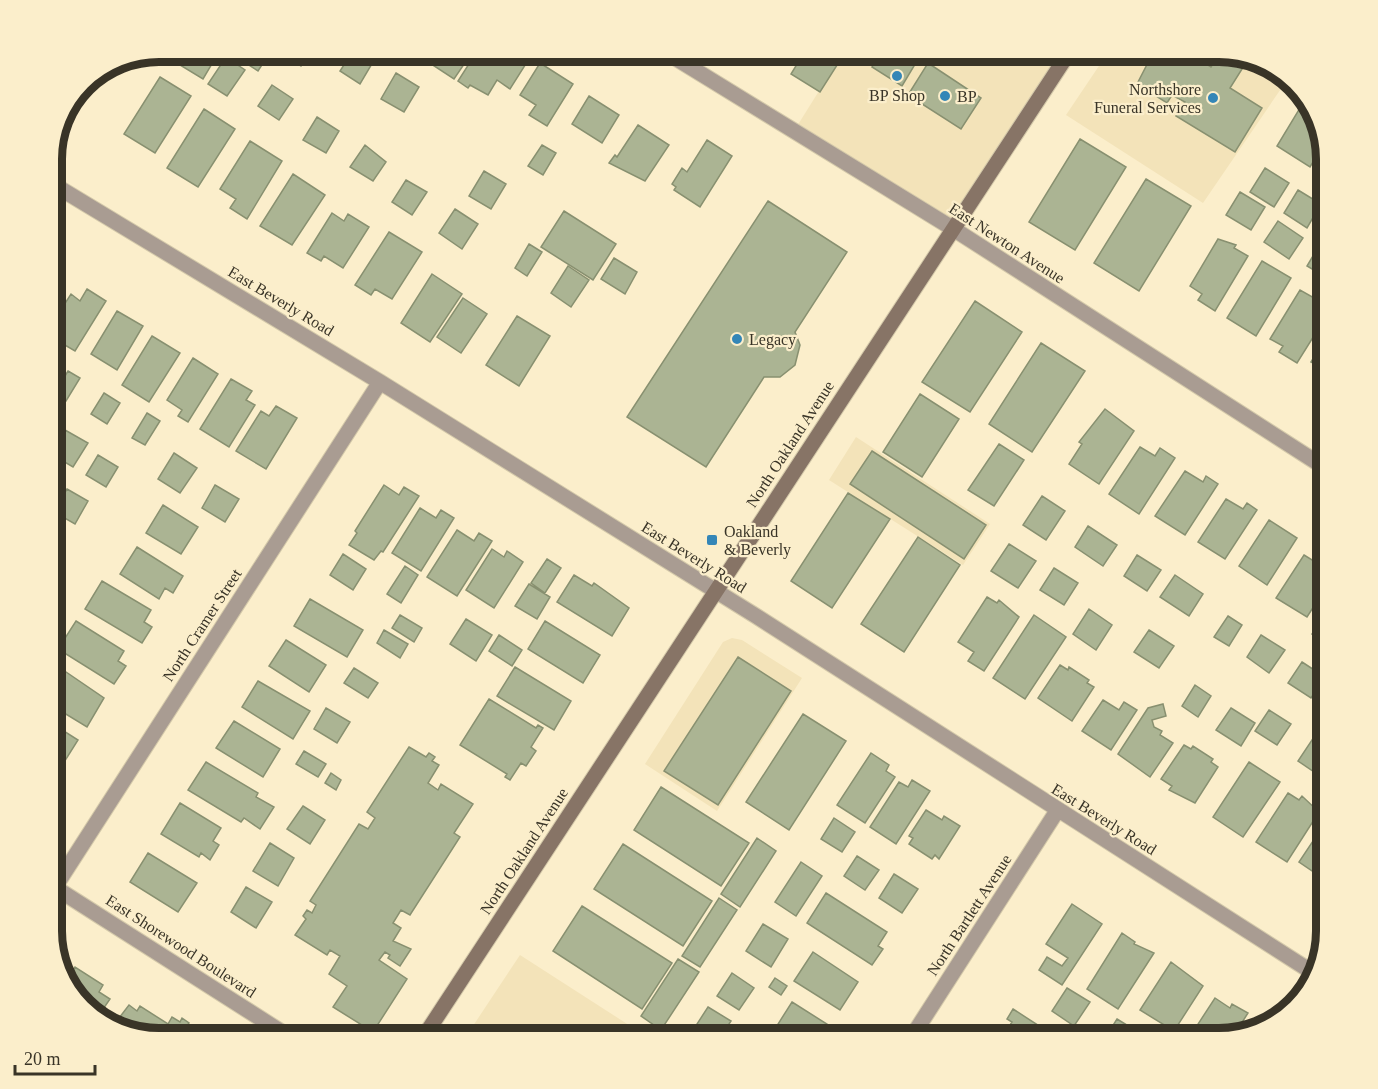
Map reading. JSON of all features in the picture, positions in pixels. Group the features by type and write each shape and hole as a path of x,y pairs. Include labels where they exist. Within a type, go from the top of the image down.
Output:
{"main road":[{"name":"North Oakland Avenue","path":"430,1028 1063,62"}],"street":[{"name":"East Newton Avenue","path":"682,62 952,228 1316,462"},
{"name":"East Beverly Road","path":"62,190 380,382 715,591 1308,970"},
{"name":"North Cramer Street","path":"62,872 380,382"},
{"name":"North Bartlett Avenue","path":"917,1028 1057,811"},
{"name":"East Shorewood Boulevard","path":"62,892 275,1028"}],"shaded area":[{"path":"837,62 1062,62 952,228 794,131"},
{"path":"1102,62 1239,63 1263,71 1283,85 1203,203 1066,115"},
{"path":"856,437 990,524 963,565 829,480"},
{"path":"732,638 742,640 802,678 717,811 645,764 723,642"},
{"path":"520,955 633,1028 472,1028"}],"building":[{"path":"182,62 213,62 203,79 180,65"},
{"path":"223,62 233,62 245,70 227,96 208,84"},
{"path":"244,62 264,62 258,71"},
{"path":"346,62 373,62 360,84 340,71"},
{"path":"428,62 466,62 454,79"},
{"path":"470,62 527,62 510,89 497,80 488,95 470,85 468,88 458,81"},
{"path":"798,62 839,62 820,92 791,74"},
{"path":"875,62 916,62 902,86 872,67"},
{"name":"Northshore Funeral Services","path":"1148,62 1203,62 1211,67 1214,62 1239,63 1245,65 1230,88 1262,108 1235,152 1176,116 1185,102 1172,95 1167,103 1137,84"},
{"path":"540,63 573,84 547,126 529,115 536,105 520,95"},
{"name":"BP","path":"928,63 981,98 961,129 908,95"},
{"path":"396,73 419,87 404,112 381,99"},
{"path":"160,77 191,96 155,153 124,134"},
{"path":"272,85 293,99 279,120 258,106"},
{"path":"589,96 619,115 602,143 572,124"},
{"path":"1301,106 1315,139 1316,157 1310,167 1277,146"},
{"path":"204,109 235,129 198,187 167,168"},
{"path":"317,117 339,131 326,153 303,140"},
{"path":"638,125 669,145 645,181 609,163 615,155 617,157"},
{"path":"1080,139 1126,167 1075,250 1029,222"},
{"path":"707,140 732,156 700,207 674,190 676,187 672,184 682,168 687,172"},
{"path":"250,141 282,161 247,219 230,208 236,199 220,189"},
{"path":"365,145 386,162 373,181 350,167"},
{"path":"542,145 556,153 543,175 528,166"},
{"path":"1265,168 1289,183 1274,207 1250,192"},
{"path":"484,171 506,184 491,209 469,196"},
{"path":"293,174 325,195 292,245 260,226"},
{"path":"1146,179 1191,206 1139,291 1094,263"},
{"path":"406,180 427,192 412,215 392,202"},
{"path":"1298,190 1316,201 1316,213 1307,228 1284,213"},
{"path":"1240,192 1265,207 1251,230 1226,215"},
{"name":"Legacy","path":"768,201 847,252 795,332 800,345 795,365 780,377 764,377 706,467 627,417"},
{"path":"455,209 478,224 462,249 439,233"},
{"path":"564,211 616,244 593,280 541,247"},
{"path":"332,213 344,221 348,214 369,227 343,268 324,256 321,261 307,253"},
{"path":"1278,221 1303,238 1289,259 1264,242"},
{"path":"389,232 422,252 392,299 375,289 371,295 355,285"},
{"path":"1218,239 1236,245 1234,248 1248,256 1215,311 1198,300 1202,294 1190,286"},
{"path":"529,244 542,252 527,276 515,268"},
{"path":"1316,251 1316,271 1307,266"},
{"path":"614,258 637,272 625,294 601,279"},
{"path":"1262,261 1291,278 1256,336 1227,318"},
{"path":"568,266 589,280 571,307 551,293"},
{"path":"432,274 462,294 430,342 401,323"},
{"path":"87,289 106,301 75,351 62,343 62,308 71,294 80,301"},
{"path":"1300,290 1314,298 1316,295 1316,333 1297,363 1279,352 1283,346 1270,339"},
{"path":"463,298 487,314 461,353 437,337"},
{"path":"975,301 1022,332 970,412 922,382"},
{"path":"117,311 143,326 117,370 91,354"},
{"path":"517,316 550,336 519,386 486,365"},
{"path":"152,336 180,353 149,402 122,385"},
{"path":"1041,343 1085,371 1032,452 989,424"},
{"path":"1316,354 1316,365 1311,362"},
{"path":"193,358 218,374 188,422 178,416 182,410 167,400"},
{"path":"68,371 80,378 66,401 62,399 62,381"},
{"path":"231,379 252,391 246,400 255,405 229,447 200,429"},
{"path":"104,393 120,403 107,424 91,414"},
{"path":"920,394 959,419 922,477 883,452"},
{"path":"276,406 297,418 266,469 236,451 261,411 269,416"},
{"path":"1105,409 1134,431 1099,484 1069,464 1082,444 1079,442"},
{"path":"147,413 160,421 145,445 132,438"},
{"path":"65,430 88,443 73,467 62,460 62,435"},
{"path":"999,444 1024,460 994,506 968,490"},
{"path":"1140,447 1155,456 1160,448 1175,458 1139,514 1109,494"},
{"path":"872,451 986,525 964,559 850,484"},
{"path":"174,453 197,468 180,493 158,479"},
{"path":"98,455 118,467 106,487 86,475"},
{"path":"1185,471 1203,482 1206,476 1218,484 1185,535 1155,516"},
{"path":"215,485 239,499 225,522 202,508"},
{"path":"384,485 399,495 404,487 419,496 383,552 381,551 374,560 349,545 357,533 355,531"},
{"path":"67,489 88,501 75,524 62,517 62,498"},
{"path":"848,493 890,519 832,608 791,581"},
{"path":"1042,496 1065,511 1046,540 1023,525"},
{"path":"1226,499 1243,509 1247,503 1257,510 1225,559 1198,542"},
{"path":"163,505 198,527 181,554 146,533"},
{"path":"420,508 436,518 441,510 454,518 421,571 392,553"},
{"path":"1269,520 1297,538 1267,585 1239,566"},
{"path":"1088,526 1117,545 1103,566 1075,547"},
{"path":"457,530 474,541 479,533 492,541 457,596 427,577"},
{"path":"918,537 960,565 904,652 861,624"},
{"path":"1009,544 1036,561 1018,588 991,571"},
{"path":"137,547 183,576 173,593 165,588 159,599 120,574"},
{"path":"492,549 504,557 507,551 523,562 494,608 466,590"},
{"path":"343,554 366,569 353,590 330,575"},
{"path":"1137,555 1161,570 1147,591 1124,576"},
{"path":"1304,555 1312,560 1316,558 1316,603 1307,617 1276,598"},
{"path":"547,559 561,568 545,593 531,583"},
{"path":"405,566 418,575 401,603 387,594"},
{"path":"1054,568 1078,583 1064,605 1040,590"},
{"path":"574,575 592,586 594,583 629,608 612,636 557,602"},
{"path":"1175,575 1203,594 1189,616 1160,597"},
{"path":"102,581 151,610 144,622 152,627 142,643 85,609"},
{"path":"529,584 550,597 537,619 515,606"},
{"path":"987,597 997,603 999,600 1019,617 984,671 968,661 974,652 958,642"},
{"path":"310,599 363,630 347,657 294,626"},
{"path":"1089,609 1112,625 1096,650 1073,634"},
{"path":"400,615 422,628 414,642 392,628"},
{"path":"1034,615 1066,637 1025,699 993,678"},
{"path":"1228,616 1242,625 1229,646 1214,637"},
{"path":"466,619 492,635 476,661 450,644"},
{"path":"76,621 124,651 118,661 126,666 114,684 62,652 62,643"},
{"path":"545,621 600,655 583,683 528,649"},
{"path":"384,630 408,644 400,658 377,643"},
{"path":"1149,630 1174,646 1159,668 1134,652"},
{"path":"499,635 522,650 512,666 489,651"},
{"path":"1261,635 1285,650 1269,673 1247,657"},
{"path":"286,640 326,665 309,692 269,666"},
{"path":"738,657 791,691 718,805 664,771"},
{"path":"1302,662 1316,671 1316,690 1311,698 1288,683"},
{"path":"1060,665 1068,670 1069,667 1089,680 1087,683 1094,687 1072,721 1038,698"},
{"path":"515,667 571,701 554,730 497,696"},
{"path":"354,668 378,683 368,698 344,683"},
{"path":"66,672 104,698 87,727 62,712 62,674 64,675"},
{"path":"258,681 310,711 293,739 242,707"},
{"path":"1195,685 1211,696 1198,717 1182,706"},
{"path":"489,699 536,728 538,725 543,728 531,747 536,751 526,766 521,763 510,780 505,777 507,774 460,745"},
{"path":"1103,700 1119,710 1124,702 1137,710 1111,750 1082,731"},
{"path":"1163,704 1166,716 1152,720 1154,727 1162,731 1160,735 1173,743 1150,777 1118,754 1148,708"},
{"path":"326,708 350,722 337,743 314,729"},
{"path":"1231,708 1255,723 1241,746 1216,730"},
{"path":"1269,710 1291,724 1277,745 1255,731"},
{"path":"803,714 846,741 789,830 746,802"},
{"path":"234,721 280,749 263,777 216,748"},
{"path":"62,730 78,740 62,765"},
{"path":"1314,737 1316,738 1316,773 1298,761"},
{"path":"1184,745 1191,749 1193,746 1213,759 1211,762 1218,767 1195,803 1169,790 1172,786 1161,779"},
{"path":"409,747 426,757 429,753 435,757 432,761 439,765 428,783 438,790 441,784 473,804 454,833 460,837 410,915 401,910 393,923 401,928 393,941 411,949 400,966 388,958 390,955 385,952 379,960 407,979 376,1028 367,1028 333,1007 347,986 329,974 340,956 330,950 327,955 295,935 306,919 303,916 307,910 312,913 316,905 310,901 359,824 368,829 375,818 367,812"},
{"path":"304,751 326,764 318,777 296,764"},
{"path":"871,753 889,765 886,771 895,777 865,823 837,805"},
{"path":"206,762 258,793 256,797 274,807 260,829 244,818 241,822 188,790"},
{"path":"1249,762 1280,782 1243,837 1213,817"},
{"path":"331,773 341,780 336,790 325,783"},
{"path":"912,780 930,791 896,844 870,827 899,782 908,787"},
{"path":"661,787 749,843 721,886 634,830"},
{"path":"1288,793 1299,800 1302,796 1316,809 1316,817 1287,862 1256,842"},
{"path":"180,803 221,828 213,841 219,845 210,860 201,853 199,857 161,834"},
{"path":"303,806 325,820 310,844 287,829"},
{"path":"926,810 942,820 944,816 960,826 939,859 935,855 932,859 909,844 913,838 909,836"},
{"path":"834,818 855,832 842,852 821,839"},
{"path":"1316,836 1316,874 1299,862"},
{"path":"757,838 776,851 740,907 721,894"},
{"path":"270,843 294,858 278,886 253,871"},
{"path":"623,844 712,901 683,946 594,889"},
{"path":"148,853 197,883 178,912 130,882"},
{"path":"857,856 879,870 865,890 844,876"},
{"path":"801,862 822,876 796,916 775,902"},
{"path":"894,874 918,889 902,913 879,898"},
{"path":"246,887 272,902 256,928 231,912"},
{"path":"826,893 887,932 878,946 883,949 872,965 807,923"},
{"path":"719,898 737,910 700,967 682,956"},
{"path":"1072,904 1102,924 1062,985 1039,970 1047,957 1062,966 1068,958 1046,944"},
{"path":"582,906 672,963 642,1009 553,951"},
{"path":"763,924 788,939 771,967 746,951"},
{"path":"1122,933 1135,942 1134,944 1154,953 1118,1009 1087,989"},
{"path":"813,952 858,982 840,1010 794,981"},
{"path":"678,959 699,972 662,1028 658,1028 641,1016"},
{"path":"1171,962 1203,986 1176,1028 1169,1028 1140,1010"},
{"path":"75,967 103,985 99,992 110,999 102,1010 99,1008 85,995 74,979 72,973"},
{"path":"732,973 754,988 739,1010 717,996"},
{"path":"775,978 787,986 781,995 769,987"},
{"path":"1067,988 1090,1002 1074,1026 1052,1011"},
{"path":"1215,998 1230,1008 1232,1004 1248,1013 1239,1026 1196,1028"},
{"path":"792,1002 830,1026 829,1028 776,1028"},
{"path":"129,1005 137,1011 140,1006 168,1024 172,1017 180,1022 182,1018 189,1023 186,1027 188,1028 139,1026 119,1019"},
{"path":"708,1007 731,1021 726,1028 694,1028"},
{"path":"1013,1009 1042,1028 1008,1028 1012,1022 1007,1019"},
{"path":"1117,1019 1132,1028 1111,1028"}],"place":[{"name":"BP Shop","path":"897,76"},
{"name":"BP","path":"945,96"},
{"name":"Northshore Funeral Services","path":"1213,98"},
{"name":"Legacy","path":"737,339"},
{"name":"Oakland & Beverly","path":"712,540"}]}
